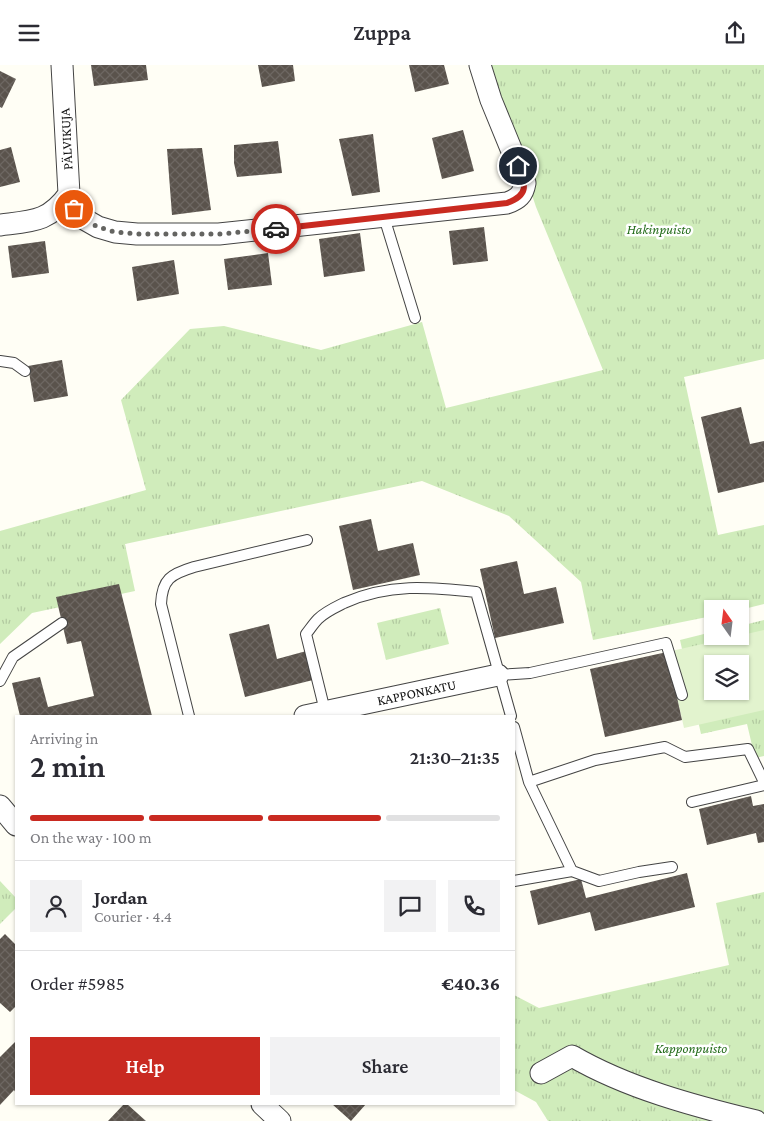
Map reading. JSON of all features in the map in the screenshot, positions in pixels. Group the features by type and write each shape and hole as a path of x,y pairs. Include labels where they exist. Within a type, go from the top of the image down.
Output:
{"street":[{"name":"PÄLVIKUJA","path":"62,65 69,194"},
{"path":"69,194 74,209 84,219 98,227 115,232 137,234 219,234 507,203 518,199 524,191 525,183 491,100 480,65"},
{"path":"0,225 43,217 59,207 69,194"},
{"name":"KAPPONKATU","path":"309,715 498,675"},
{"path":"0,807 15,824"},
{"path":"541,1073 572,1056 599,1071 670,1097 756,1121"},
{"path":"263,1105 280,1121"}],"lane":[{"path":"384,217 415,318"},
{"path":"0,361 14,363 25,371"},
{"path":"189,715 161,604 162,591 167,580 178,572 194,567 307,540"},
{"path":"325,711 306,634 319,618 338,606 359,597 408,587 434,587 476,592 511,715"},
{"path":"0,681 12,657 62,623"},
{"path":"498,675 530,673 666,643 682,695"},
{"path":"515,731 529,782 572,871"},
{"path":"529,782 595,760 665,747 685,757 748,749 764,784 692,802"},
{"path":"515,881 572,871 599,881 672,867"}],"green space":[{"name":"Hakinpuisto","path":"489,65 764,65 764,359 684,377 718,535 764,525 764,604 749,608 749,600 704,600 704,618 593,640 581,582 509,516 422,481 125,544 135,591 32,613 0,644 0,531 146,490 121,400 190,329 224,326 321,350 422,322 446,408 603,370 536,207"},
{"path":"440,608 449,644 386,660 377,623"},
{"path":"764,620 764,756 755,758 747,724 701,734 680,640 704,634 704,645 749,645 749,624"},
{"path":"764,630 764,710 684,728 667,652 704,644 749,645 749,633"},
{"path":"0,881 15,897 15,909 0,924"},
{"name":"Kapponpuisto","path":"764,892 764,1121 548,1121 536,1102 515,1091 515,996 539,1008 729,965 716,903"}],"building":[{"path":"91,65 146,65 148,80 94,86"},
{"path":"258,65 293,65 295,81 262,87"},
{"path":"409,65 444,65 449,84 415,92"},
{"path":"0,71 16,79 2,108 0,107"},
{"path":"463,130 474,171 442,179 432,138"},
{"path":"373,134 380,192 352,196 339,139"},
{"path":"278,141 282,173 237,177 234,163 234,145"},
{"path":"11,147 20,182 0,187 0,150"},
{"path":"202,148 211,210 172,215 167,149"},
{"path":"484,227 488,261 453,265 449,231"},
{"path":"360,233 365,271 324,277 319,239"},
{"path":"45,241 49,273 12,278 8,246"},
{"path":"268,253 272,285 228,290 224,259"},
{"path":"174,260 179,294 137,301 132,267"},
{"path":"62,360 68,396 34,402 28,366"},
{"path":"741,407 750,444 764,441 764,482 718,493 701,417"},
{"path":"371,519 378,551 413,543 420,575 353,590 339,526"},
{"path":"517,561 524,594 556,587 564,623 495,638 480,569"},
{"path":"119,584 152,715 20,715 12,683 40,677 48,707 94,696 81,641 67,644 56,597"},
{"path":"269,624 277,659 310,650 317,679 245,697 229,634"},
{"path":"667,652 682,720 605,737 590,669"},
{"path":"751,796 753,806 764,804 764,842 758,843 756,833 707,845 699,809"},
{"path":"687,873 695,907 595,931 590,912 538,925 530,891 581,879 586,898"},
{"path":"5,934 15,944 15,1007 10,1012 0,1003 0,939"},
{"path":"15,1042 15,1092 14,1090 0,1105 0,1057"},
{"path":"123,1105 128,1105 146,1121 108,1121"},
{"path":"333,1105 365,1105 351,1121"}],"way so far":[{"path":"74,209 84,219 98,227 115,232 137,234 219,234 276,229"}],"route":[{"path":"276,229 507,203 518,199 524,191 525,183 518,166"}]}
